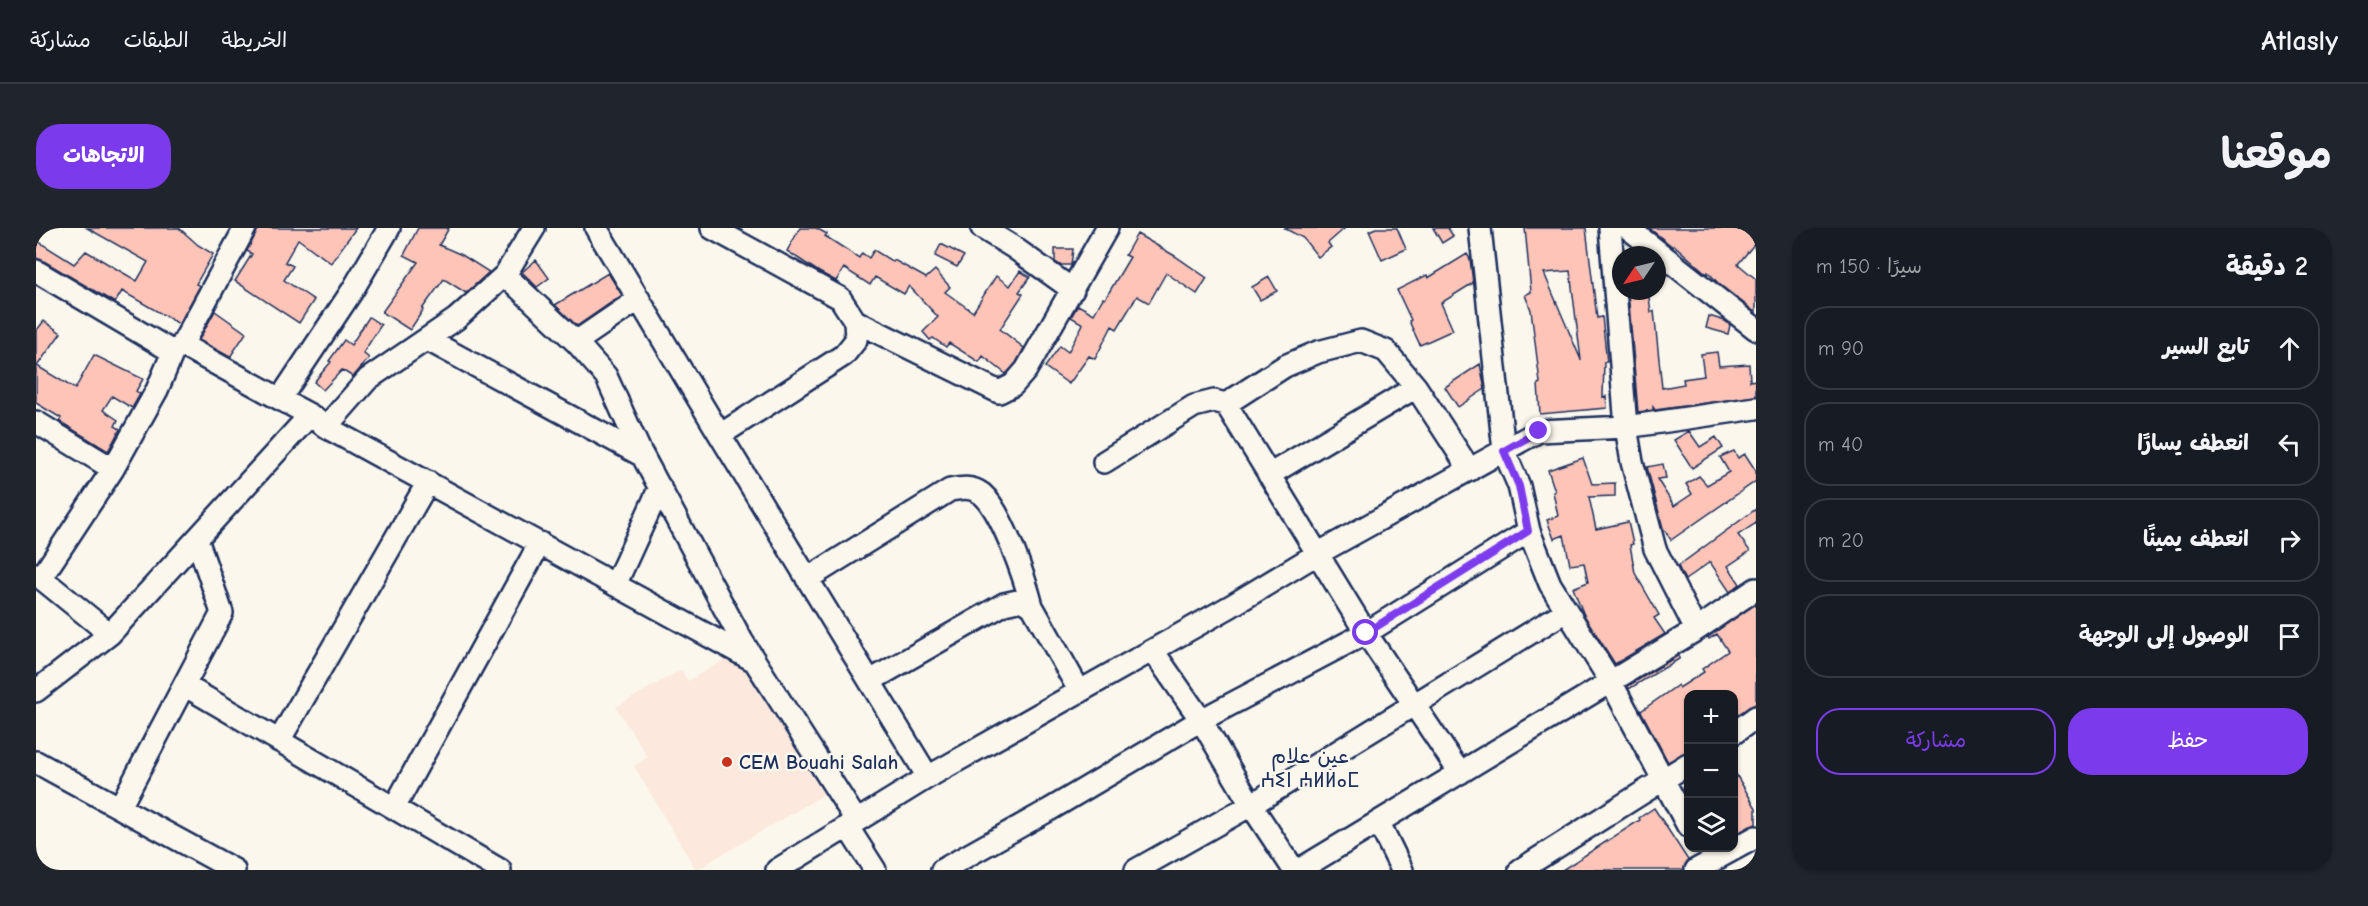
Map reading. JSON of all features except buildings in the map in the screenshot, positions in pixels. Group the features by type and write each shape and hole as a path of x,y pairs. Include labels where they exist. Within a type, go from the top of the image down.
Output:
{"street":[{"path":"280,399 352,291 389,228"},
{"path":"36,691 110,634 196,539 318,421 368,379 456,319 505,275 534,228"},
{"path":"597,228 928,777"},
{"path":"712,228 840,298 855,321 856,340 844,355 720,435"},
{"path":"982,228 1073,290"},
{"path":"855,321 999,392 1013,385 1026,370 1107,228"},
{"path":"1480,228 1504,451 1519,486 1528,531 1550,584 1611,682 1684,817"},
{"path":"1610,228 1626,426 1632,462 1655,549 1696,630"},
{"path":"1628,228 1756,329"},
{"path":"110,634 39,576 112,469 157,390 238,231"},
{"path":"36,271 177,348 280,399 754,661"},
{"path":"505,275 576,342 606,376 643,456 754,661 852,823 875,870"},
{"path":"576,342 639,298"},
{"path":"428,340 643,456"},
{"path":"1226,404 1285,366 1318,352 1361,341 1386,351 1416,387 1470,470"},
{"path":"1269,475 1416,387"},
{"path":"1104,462 1194,406 1214,401 1226,404 1366,633 1460,773"},
{"path":"777,870 928,777 1153,651 1317,554 1539,431 1626,426 1756,408"},
{"path":"36,422 112,469"},
{"path":"279,741 428,482"},
{"path":"807,579 950,490 966,487 982,494 997,515 1022,570 1032,606 1080,692"},
{"path":"615,585 660,488"},
{"path":"942,870 1201,720 1366,633 1528,531"},
{"path":"120,807 222,614 196,539"},
{"path":"394,808 540,543"},
{"path":"1153,651 1201,720 1251,805 1297,870 1379,823 1696,630 1756,589"},
{"path":"870,681 1004,604 1022,600 1032,606"},
{"path":"1136,870 1251,805 1566,611"},
{"path":"184,685 500,870"},
{"path":"1738,730 1756,717"},
{"path":"36,762 234,870"},
{"path":"1520,870 1684,767"},
{"path":"1379,823 1402,870"},
{"path":"1705,862 1756,837"}],"shaded area":[{"name":"CEM Bouahi Salah","path":"743,649 830,791 696,870 634,766 648,757 616,707 681,670 688,681"}],"place":[{"name":"CEM Bouahi Salah","path":"727,762"}],"district":[{"name":"عين علام ⵄⵉⵏ ⵄⵍⵍⴰⵎ","path":"1310,768"}],"route":[{"path":"1366,633 1528,531 1519,486 1504,451 1539,431"}]}
